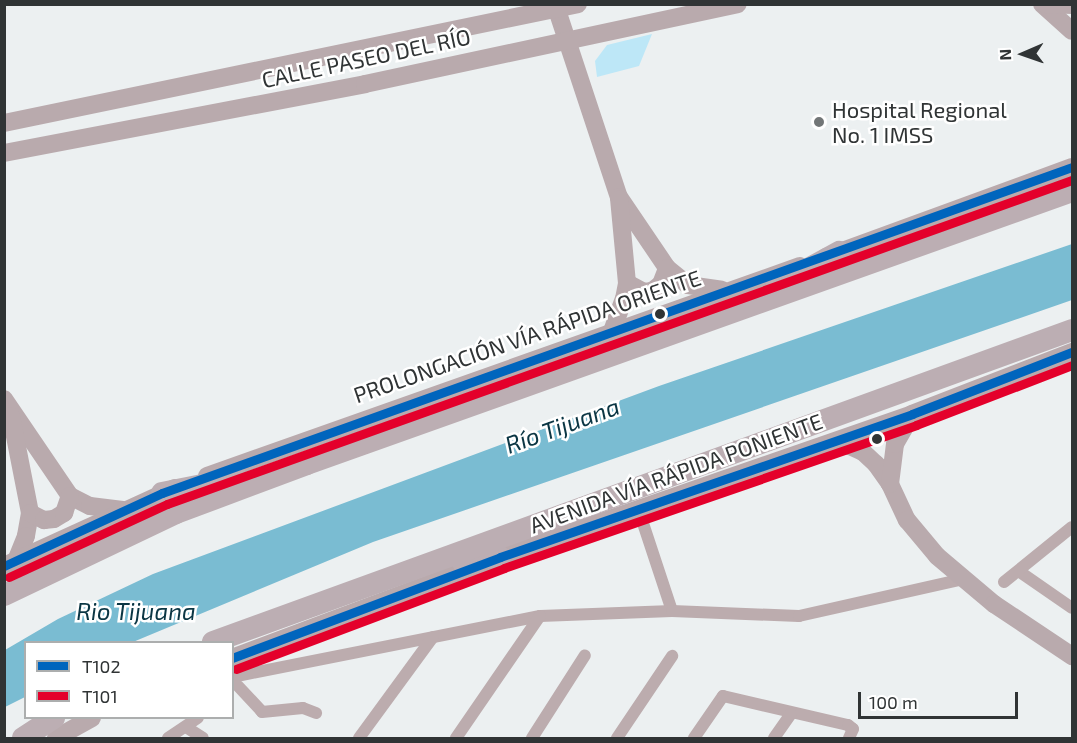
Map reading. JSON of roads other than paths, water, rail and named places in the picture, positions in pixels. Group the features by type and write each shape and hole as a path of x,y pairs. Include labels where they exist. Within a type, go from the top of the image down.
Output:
{"highway":[{"path":"4,596 176,513 307,464 1072,191"},
{"path":"724,317 839,252"},
{"name":"AVENIDA VÍA RÁPIDA PONIENTE","path":"216,641 1072,330"},
{"path":"162,493 307,464"},
{"path":"366,585 378,586 483,557 500,557"},
{"path":"23,738 51,719"}],"main road":[{"name":"CALLE PASEO DEL RÍO","path":"4,123 578,4"},
{"name":"CALLE PASEO DEL RÍO","path":"4,153 365,84 737,4"},
{"path":"1044,4 1072,5"},
{"path":"1044,4 1072,31"},
{"path":"556,7 619,197 627,283 624,299 611,334"},
{"name":"PROLONGACIÓN VÍA RÁPIDA ORIENTE","path":"11,562 162,493 340,427 611,334 1072,167"},
{"path":"619,197 667,268 688,285 727,291"},
{"path":"627,283 644,292 652,291 661,284 667,268"},
{"path":"234,657 500,557 912,414 1072,352"},
{"path":"7,404 70,496 90,506 123,510"},
{"path":"7,404 30,513 26,536 11,562"},
{"path":"890,484 895,444 912,414"},
{"path":"830,443 850,446 863,452 876,464 890,484 907,520 937,556 994,604 1072,656"},
{"path":"30,513 44,520 54,519 64,513 70,496"},
{"path":"56,738 89,719"}],"street":[{"path":"638,508 672,611"},
{"path":"1004,582 1020,572 1072,527"},
{"path":"1061,537 1072,545"},
{"path":"1020,572 1072,608"},
{"path":"316,712 303,708 261,712 234,684 253,674 540,616 672,611 799,616 963,579"},
{"path":"456,738 540,616"},
{"path":"359,738 433,637"},
{"path":"532,738 585,655"},
{"path":"617,738 672,656"},
{"path":"694,738 723,696 791,714 848,725 851,734"},
{"path":"774,738 791,714"},
{"path":"168,738 196,719"},
{"path":"186,727 203,738"}],"water":[{"name":"Rio Tijuana","path":"1072,244 1072,300 373,542 135,641 24,641 24,698 5,707 5,650 58,619 153,574 659,386"}],"place":[{"name":"Hospital Regional No. 1 IMSS","path":"819,122"}],"water label":[{"name":"Río Tijuana","path":"562,425"}]}
